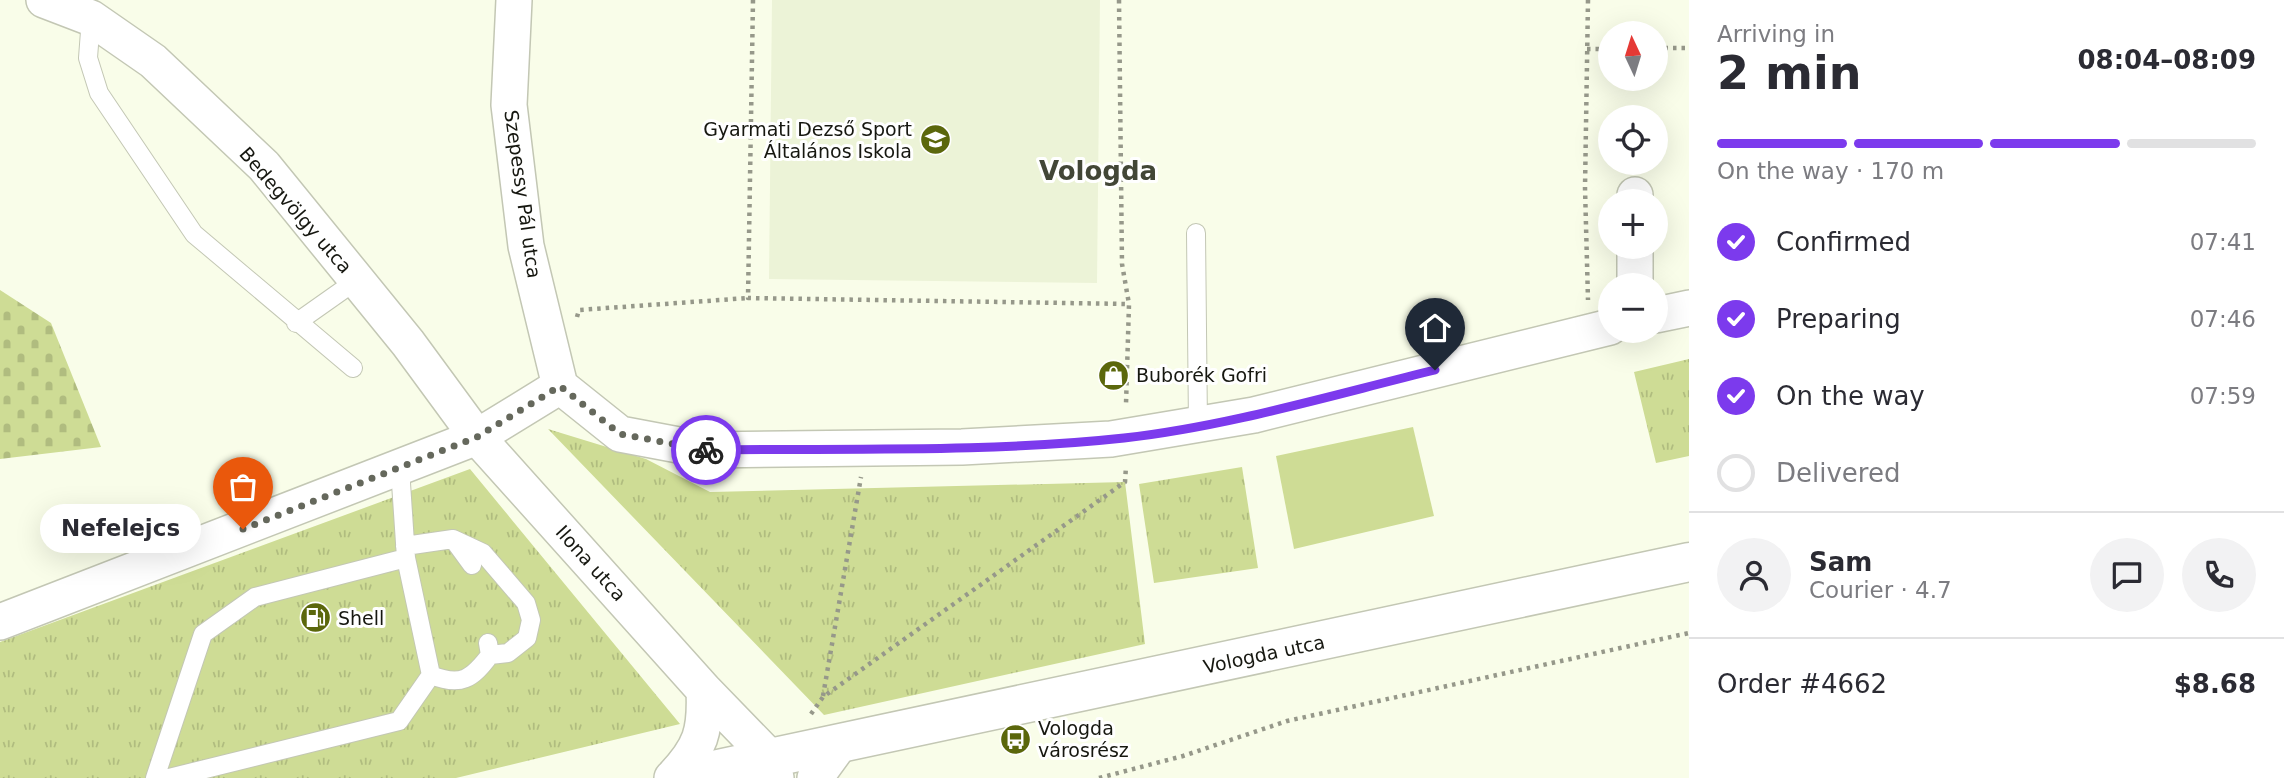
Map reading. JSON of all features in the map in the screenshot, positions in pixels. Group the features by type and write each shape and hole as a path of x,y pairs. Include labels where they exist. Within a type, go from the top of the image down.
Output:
{"street":[{"name":"Bedegvölgy utca","path":"44,0 91,18 153,61 264,166 357,280 477,437"},
{"name":"Szepessy Pál utca","path":"514,0 509,105 526,246 560,386"},
{"path":"1668,312 1689,308"},
{"path":"0,622 477,437 560,386 620,434 705,450 962,447 1125,438 1254,415 1598,329"},
{"name":"Ilona utca","path":"477,437 773,769"},
{"name":"Vologda utca","path":"674,778 773,769 839,745 1689,562"},
{"path":"674,778 701,741 705,717 704,690"},
{"path":"816,778 839,745"}],"lane":[{"path":"91,18 88,58 99,93 194,234 352,368"},
{"path":"1196,233 1198,425"},
{"path":"296,323 357,280"},
{"path":"169,778 399,721 431,675 405,552 400,468"},
{"path":"453,539 472,565"},
{"path":"155,778 203,634 255,597 453,539 483,553 526,603 531,620 527,638 508,653 489,649 475,676 449,682 431,675"}],"path":[{"path":"748,298 753,0"},
{"path":"1119,0 1122,264 1129,304 1126,408"},
{"path":"1588,0 1585,188 1598,310"},
{"path":"1668,48 1689,47"},
{"path":"1587,49 1598,49"},
{"path":"579,310 748,298 1129,304"},
{"path":"823,697 866,448"},
{"path":"807,720 823,697 1125,482 1126,455"},
{"path":"1099,778 1183,756 1287,721 1689,633"}],"shaded area":[{"name":"Gyarmati Dezső Sport Általános Iskola","path":"772,0 1100,0 1097,283 769,279"}],"green space":[{"path":"0,290 51,323 101,447 0,459"},
{"path":"1689,359 1689,456 1656,463 1634,372"},
{"path":"1413,427 1434,516 1294,549 1276,456"},
{"path":"548,429 646,459 710,492 1125,482 1145,644 824,715"},
{"path":"1242,467 1258,568 1154,583 1139,484"},
{"path":"470,469 680,724 456,778 0,778 0,642"}],"way so far":[{"path":"243,529 477,437 560,386 620,434 706,450"}],"place":[{"name":"Gyarmati Dezső Sport Általános Iskola","path":"935,140"},
{"name":"Buborék Gofri","path":"1113,375"},
{"name":"Nefelejcs","path":"243,529"},
{"name":"Shell","path":"315,618"},
{"name":"Vologda városrész","path":"1015,739"}],"district":[{"name":"Vologda","path":"1098,171"}],"route":[{"path":"706,450 962,447 1125,438 1254,415 1435,370"}]}
